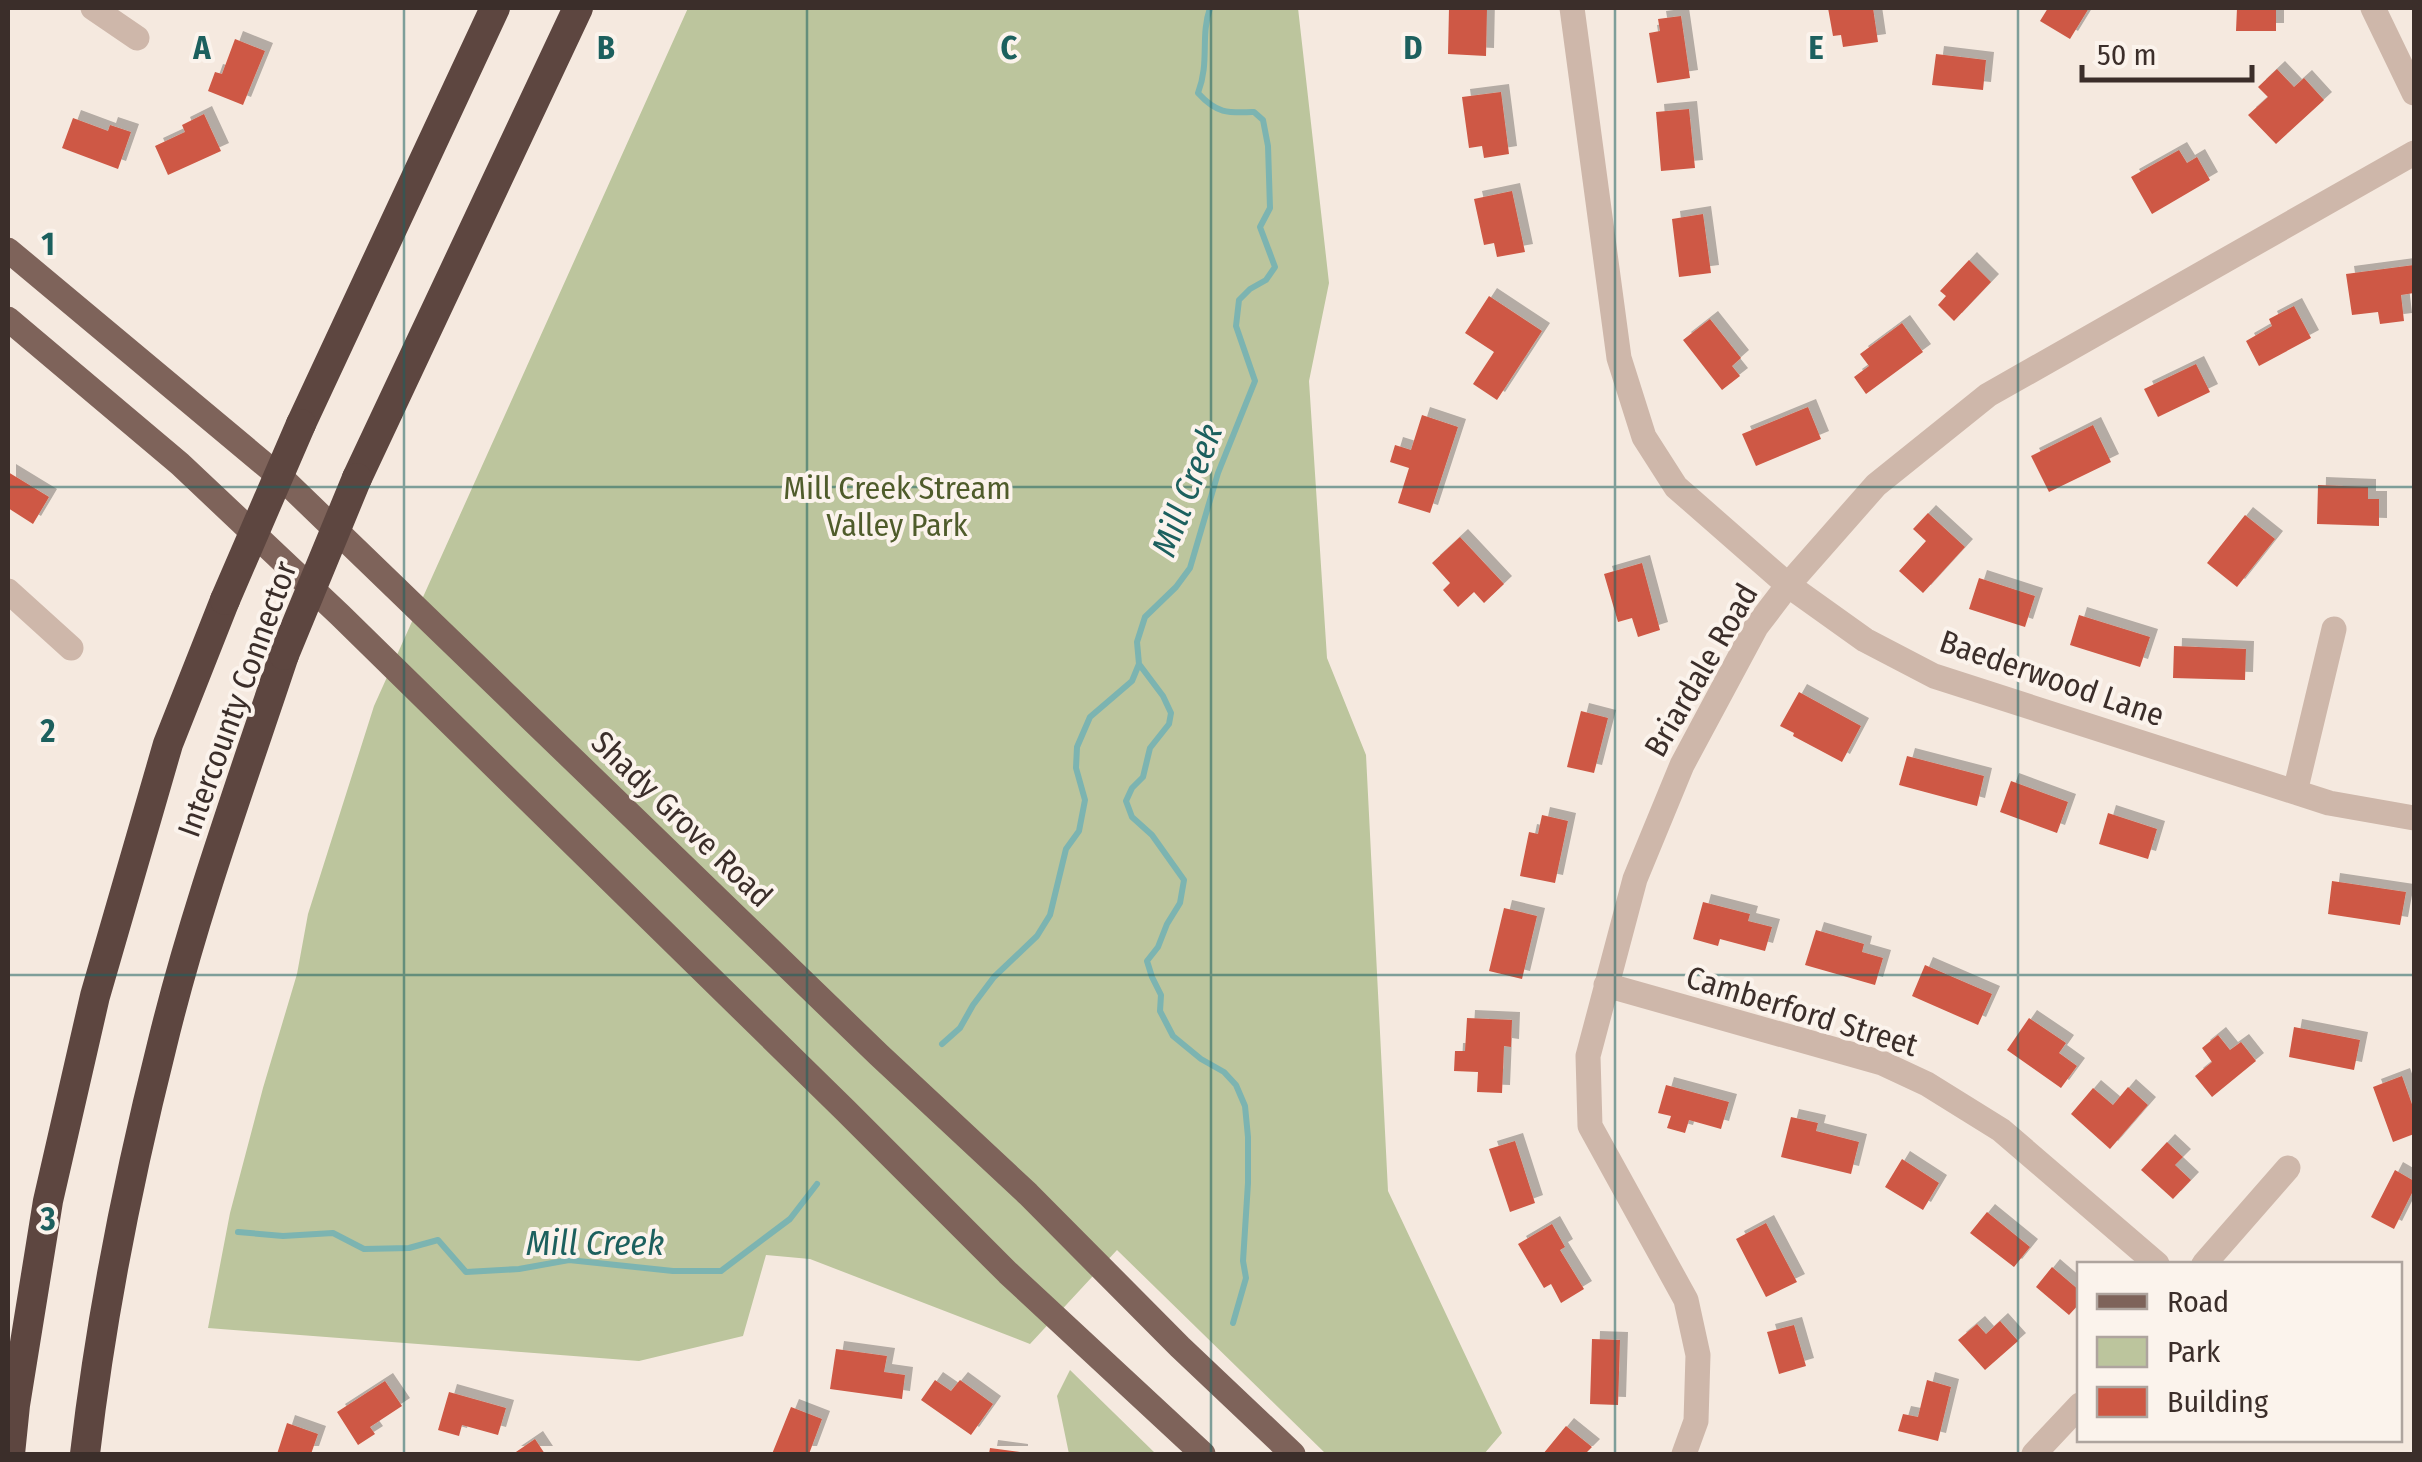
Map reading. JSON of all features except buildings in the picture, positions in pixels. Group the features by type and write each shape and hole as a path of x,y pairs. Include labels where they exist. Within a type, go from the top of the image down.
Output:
{"highway":[{"name":"Intercounty Connector","path":"10,1454 48,1201 95,996 168,744 300,424 495,8"},
{"name":"Intercounty Connector","path":"85,1454 116,1249 162,1043 210,878 284,655 357,478 578,8"}],"main road":[{"name":"Shady Grove Road","path":"8,250 286,483 1294,1454"},
{"path":"8,319 180,464 340,615 1008,1274 1203,1454"}],"street":[{"path":"93,8 137,38"},
{"name":"Baederwood Lane","path":"1572,8 1620,358 1644,437 1676,486 1788,585 1865,640 1934,676 2329,803 2414,818"},
{"path":"2373,8 2414,92"},
{"name":"Briardale Road","path":"1684,1454 1696,1421 1698,1355 1686,1300 1590,1126 1588,1056 1635,879 1682,765 1756,628 1876,484 1988,395 2414,153"},
{"path":"8,592 71,648"},
{"path":"2295,792 2334,629"},
{"name":"Camberford Street","path":"1606,985 1882,1063 1927,1084 2001,1130 2155,1262"},
{"path":"2206,1262 2288,1168"},
{"path":"2034,1454 2077,1407"}],"green space":[{"name":"Mill Creek Stream Valley Park","path":"688,8 1298,8 1329,283 1309,381 1327,658 1366,755 1388,1191 1502,1433 1484,1454 1326,1454 1117,1250 1030,1344 810,1259 766,1255 743,1336 639,1361 208,1328 230,1213 297,974 308,914 374,706"},
{"path":"1070,1370 1156,1454 1069,1454 1057,1396"}],"waterway":[{"name":"Mill Creek","path":"942,1044 960,1028 994,977 1037,936 1050,915 1066,849 1079,831 1085,800 1076,768 1077,747 1090,717 1132,681 1139,664 1137,642 1145,617 1190,568 1218,473 1255,381 1236,326 1239,300 1266,280 1275,267 1260,227 1270,208 1268,146 1263,120 1254,112 1223,111 1198,93 1210,8"},
{"path":"1139,664 1171,713 1169,724 1150,748 1143,777 1126,801 1132,817 1152,835 1184,880 1180,903 1147,961 1161,995 1160,1011 1173,1036 1224,1072 1236,1085 1245,1106 1246,1278 1233,1323"},
{"name":"Mill Creek","path":"238,1232 283,1236 333,1233 364,1249 409,1248 438,1240 466,1272 519,1269 569,1260 673,1271 721,1271 790,1219 817,1184"}]}
